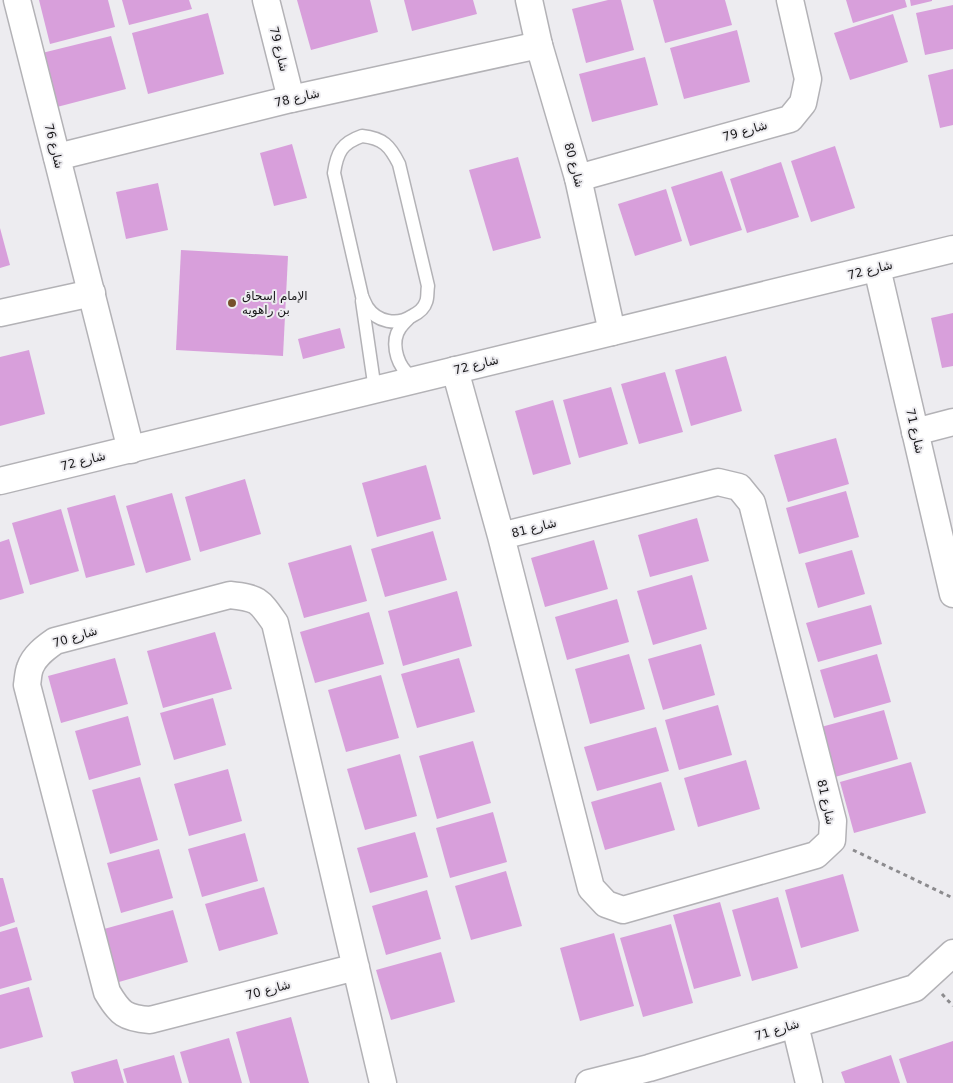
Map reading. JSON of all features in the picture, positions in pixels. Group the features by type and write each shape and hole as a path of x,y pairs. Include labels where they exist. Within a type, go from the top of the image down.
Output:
{"street":[{"name":"شارع 76","path":"17,0 131,450"},
{"name":"شارع 79","path":"266,0 291,99"},
{"name":"شارع 80","path":"528,0 539,45 578,178 612,332"},
{"name":"شارع 79","path":"578,178 790,119 803,102 808,79 790,0"},
{"name":"شارع 78","path":"57,157 291,99 539,45"},
{"name":"شارع 72","path":"0,481 953,249"},
{"name":"شارع 71","path":"877,268 953,594"},
{"path":"0,313 92,293"},
{"name":"شارع 81","path":"455,370 501,536 591,888 606,904 623,910 816,855 832,840 833,820 752,503 739,487 718,482 501,536"},
{"path":"915,432 953,422"},
{"name":"شارع 70","path":"356,967 150,1020 136,1019 126,1015 116,1007 107,992 27,685 29,668 45,647 55,641 230,595 249,597 260,603 276,623 383,1083"},
{"name":"شارع 71","path":"589,1083 651,1076 794,1024 915,988 953,953"},
{"path":"794,1024 809,1083"}],"lane":[{"path":"375,390 362,296 334,173 336,159 343,147 352,140 362,136 373,137 383,142 393,153 399,164 428,286 426,302 420,311 408,319 399,329 396,342 396,352 400,363 406,372 416,380"},
{"path":"362,296 367,308 386,322 408,319"}],"path":[{"path":"832,840 953,898"}],"building":[{"path":"39,0 108,0 115,27 50,44"},
{"path":"122,0 189,0 192,9 129,25"},
{"path":"297,0 370,0 378,32 311,50"},
{"path":"404,0 473,0 477,14 412,31"},
{"path":"608,0 621,0 634,50 586,63 572,9"},
{"path":"653,0 725,0 732,25 665,43"},
{"path":"846,0 905,0 907,7 853,23"},
{"path":"910,0 932,0 932,1 911,6"},
{"path":"953,5 953,49 925,55 916,13"},
{"path":"208,13 224,74 148,94 132,33"},
{"path":"893,14 908,62 850,80 834,33"},
{"path":"737,30 750,82 684,99 670,48"},
{"path":"111,36 126,89 57,107 42,53"},
{"path":"645,57 658,105 592,122 579,74"},
{"path":"953,69 953,125 940,128 928,75"},
{"path":"292,144 307,198 274,206 260,153"},
{"path":"835,146 855,208 811,222 791,161"},
{"path":"518,157 541,238 493,251 469,170"},
{"path":"781,162 799,217 747,233 730,179"},
{"path":"722,171 742,230 690,246 671,187"},
{"path":"158,183 168,230 126,239 116,192"},
{"path":"666,189 682,241 635,256 618,204"},
{"path":"0,228 10,265 0,268"},
{"name":"الإمام إسحاق بن راهويه","path":"181,250 288,256 283,356 176,350"},
{"path":"953,313 953,366 942,368 931,318"},
{"path":"340,328 345,348 303,359 298,339"},
{"path":"29,350 45,414 0,426 0,357"},
{"path":"726,356 742,411 691,426 675,370"},
{"path":"665,372 683,432 639,444 621,384"},
{"path":"611,387 628,444 579,458 563,400"},
{"path":"553,400 571,464 533,475 515,411"},
{"path":"836,438 849,484 788,502 774,455"},
{"path":"426,465 441,519 377,537 362,483"},
{"path":"245,479 261,534 200,552 185,497"},
{"path":"846,491 859,537 799,554 786,508"},
{"path":"172,493 191,560 146,573 126,506"},
{"path":"115,495 135,565 86,578 67,508"},
{"path":"61,509 79,571 30,585 12,523"},
{"path":"697,518 709,561 650,577 638,535"},
{"path":"433,531 447,580 385,597 371,549"},
{"path":"9,539 24,593 0,600 0,542"},
{"path":"594,540 608,589 545,607 531,558"},
{"path":"351,545 367,601 304,618 288,563"},
{"path":"852,550 865,594 818,608 805,563"},
{"path":"692,575 707,629 653,645 637,591"},
{"path":"457,591 472,646 403,666 388,611"},
{"path":"617,599 629,642 567,660 555,617"},
{"path":"871,605 882,644 818,662 806,623"},
{"path":"369,612 384,664 315,683 300,632"},
{"path":"215,632 232,689 163,708 147,651"},
{"path":"701,644 715,695 663,710 648,659"},
{"path":"629,654 645,709 590,724 575,669"},
{"path":"877,654 891,702 834,718 820,670"},
{"path":"115,658 128,704 61,723 48,676"},
{"path":"459,658 475,712 417,728 401,674"},
{"path":"381,675 399,738 346,752 328,690"},
{"path":"213,698 226,745 174,760 160,713"},
{"path":"718,705 732,755 679,770 665,720"},
{"path":"884,710 898,759 835,777 821,727"},
{"path":"128,716 141,765 89,780 75,731"},
{"path":"656,727 669,771 597,791 584,747"},
{"path":"473,741 491,803 437,819 419,756"},
{"path":"400,754 417,816 365,830 347,769"},
{"path":"746,760 760,809 698,827 684,778"},
{"path":"911,762 926,813 854,833 840,782"},
{"path":"228,769 242,821 189,836 174,784"},
{"path":"140,777 158,840 110,854 92,790"},
{"path":"661,782 675,830 605,850 591,802"},
{"path":"493,812 507,862 450,878 436,828"},
{"path":"415,832 428,877 370,893 357,848"},
{"path":"245,833 258,881 202,897 188,849"},
{"path":"159,849 173,898 121,913 107,863"},
{"path":"506,871 522,926 471,940 455,886"},
{"path":"843,874 859,931 801,948 785,890"},
{"path":"0,878 3,878 15,922 0,927"},
{"path":"264,887 278,934 219,951 205,904"},
{"path":"427,890 441,939 386,955 372,906"},
{"path":"778,897 798,968 752,981 732,910"},
{"path":"720,902 741,976 694,989 673,915"},
{"path":"173,910 188,962 119,982 104,929"},
{"path":"671,924 693,1003 643,1017 620,938"},
{"path":"17,927 32,980 0,989 0,932"},
{"path":"614,933 634,1006 580,1021 560,948"},
{"path":"441,952 455,1002 391,1020 376,970"},
{"path":"29,987 43,1037 0,1049 0,995"},
{"path":"291,1017 309,1083 250,1083 236,1032"},
{"path":"229,1038 242,1083 189,1083 180,1052"},
{"path":"953,1041 953,1083 907,1083 899,1059"},
{"path":"174,1055 182,1083 127,1083 123,1069"},
{"path":"891,1055 900,1083 845,1083 841,1072"},
{"path":"117,1059 124,1083 74,1083 71,1072"}],"place":[{"name":"الإمام إسحاق بن راهويه","path":"232,303"}]}
